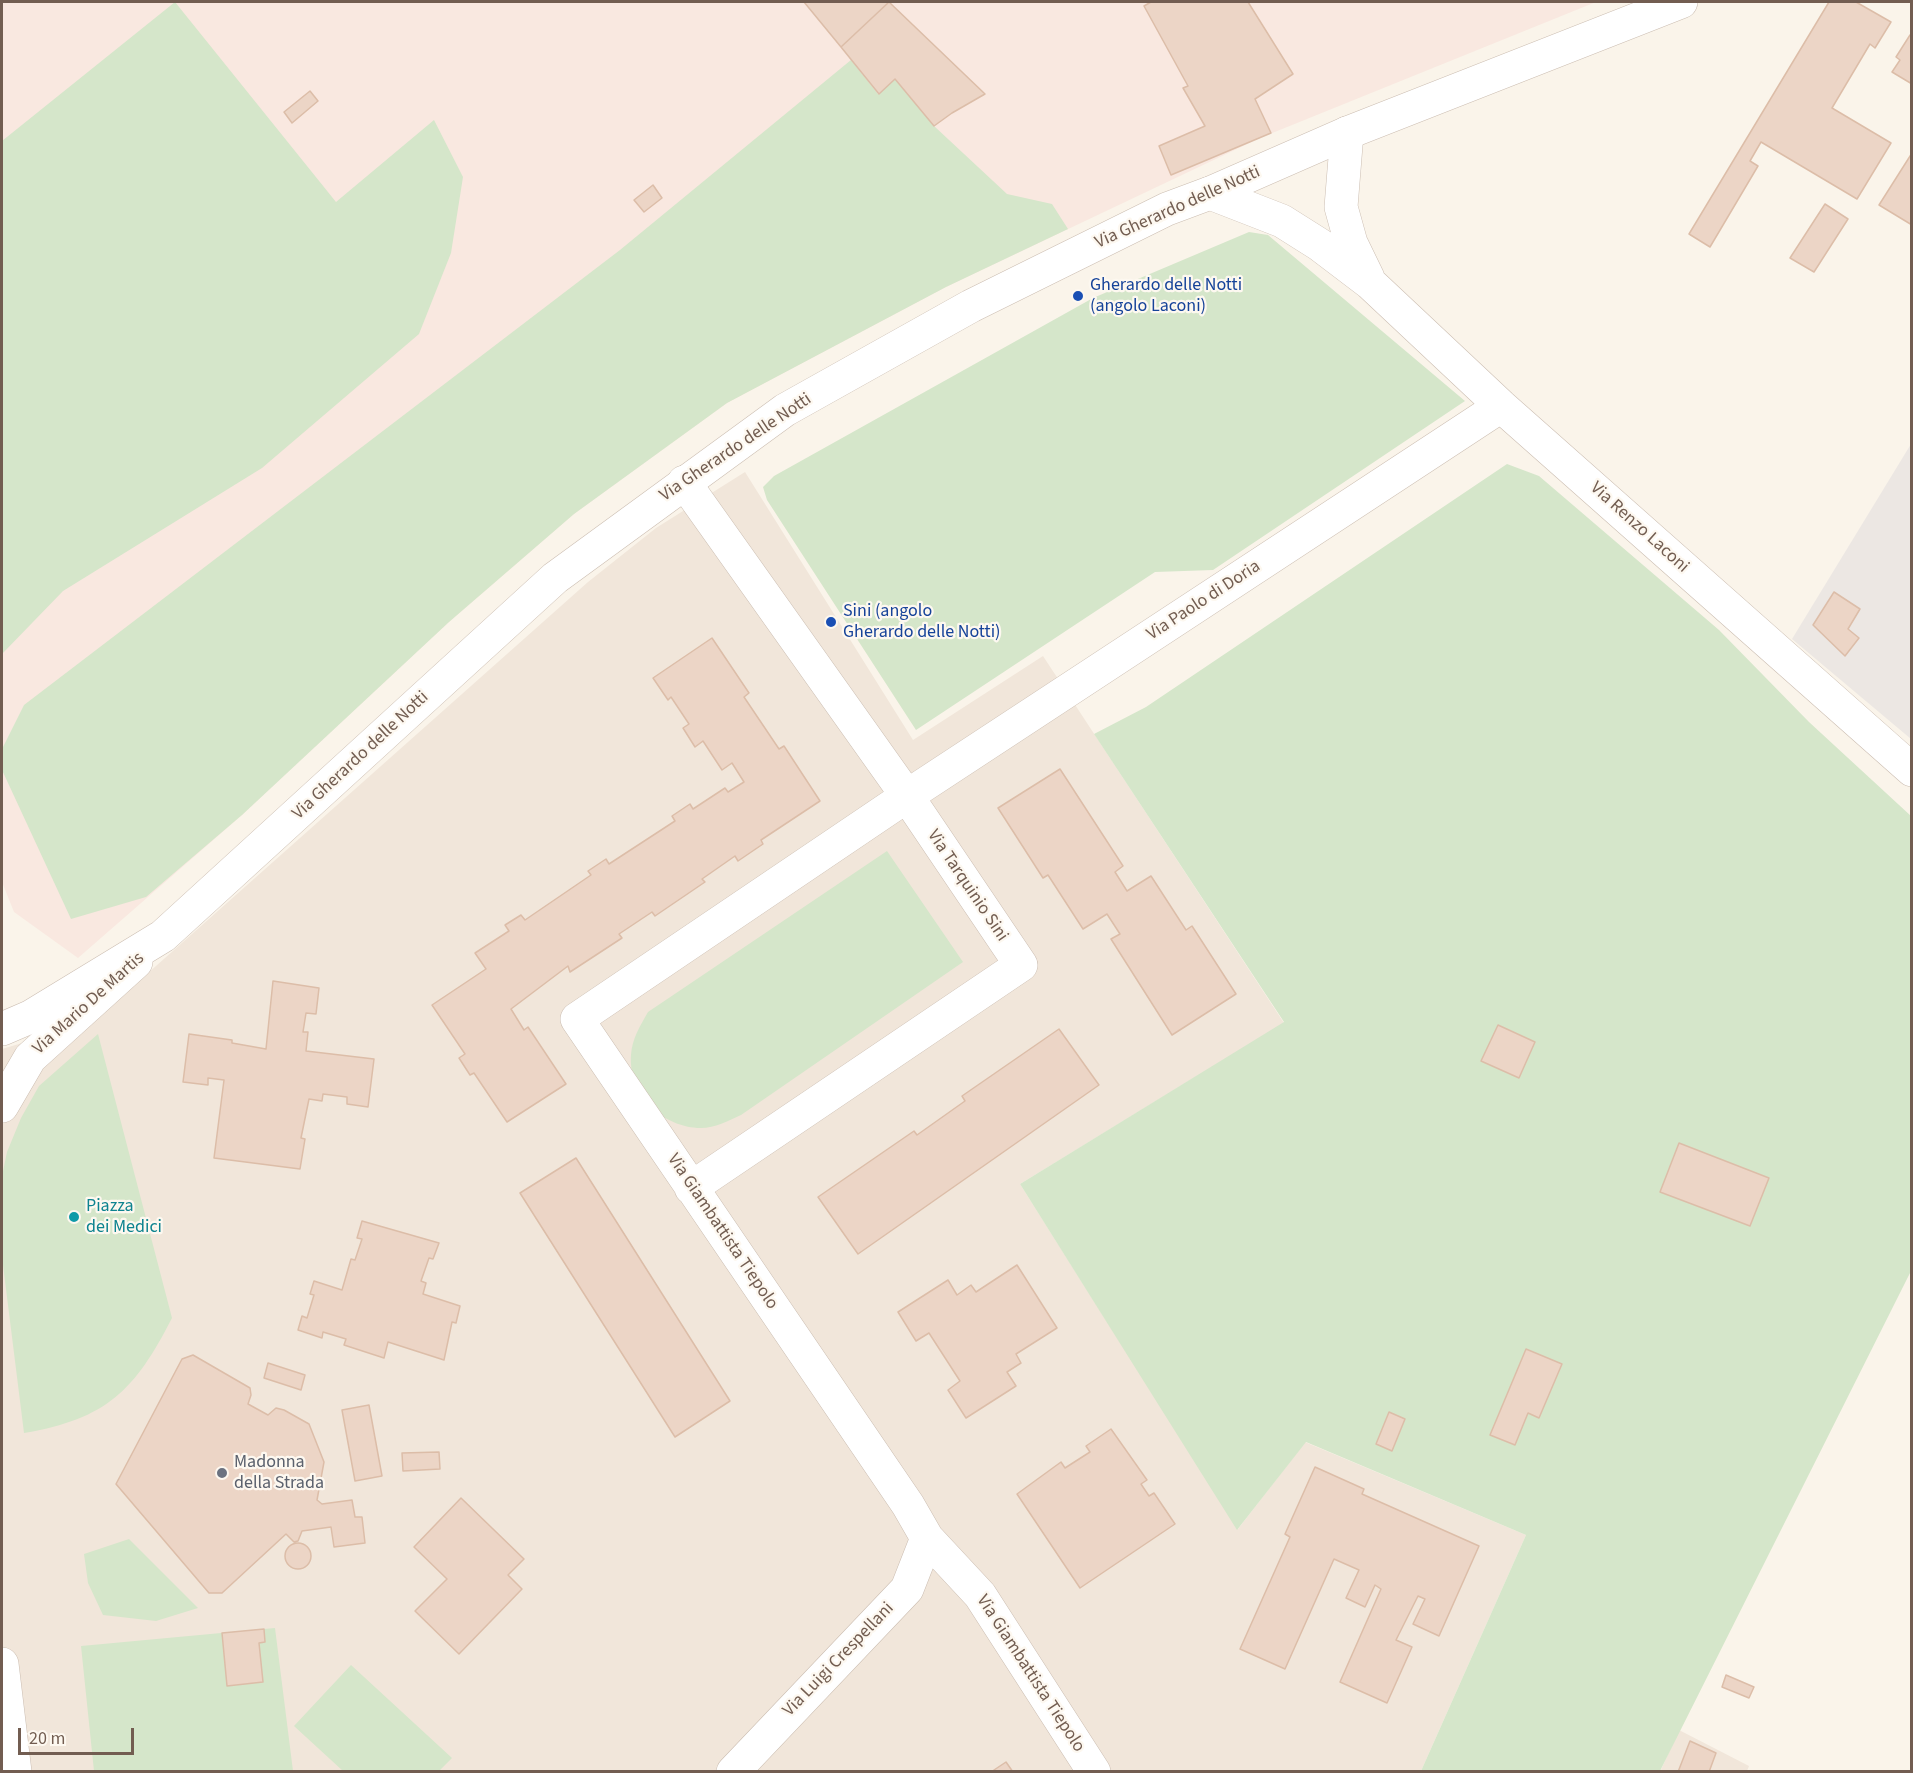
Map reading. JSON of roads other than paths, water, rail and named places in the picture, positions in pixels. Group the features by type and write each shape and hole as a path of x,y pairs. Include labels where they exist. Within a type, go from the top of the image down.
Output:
{"street":[{"name":"Via Gherardo delle Notti","path":"2,1029 30,1017 164,936 555,578 785,410 971,306 1167,208 1210,193 1347,134 1681,2"},
{"name":"Via Renzo Laconi","path":"1347,134 1341,207 1351,243 1370,283"},
{"name":"Via Renzo Laconi","path":"1210,193 1282,221 1320,245 1370,283 1501,406 1911,770"},
{"name":"Via Paolo di Doria","path":"907,796 1501,406"},
{"name":"Via Tarquinio Sini","path":"684,482 907,796 1021,965 691,1188"},
{"name":"Via Giambattista Tiepolo","path":"907,796 577,1019 908,1505 927,1538 980,1595 1094,1772"},
{"name":"Via Mario De Martis","path":"2,1106 30,1058 164,936"},
{"name":"Via Luigi Crespellani","path":"733,1772 907,1589 927,1538"},
{"path":"2,1664 15,1772"}],"place":[{"name":"Gherardo delle Notti (angolo Laconi)","path":"1078,296"},
{"name":"Sini (angolo Gherardo delle Notti)","path":"831,622"},
{"name":"Piazza dei Medici","path":"74,1217"},
{"name":"Madonna della Strada","path":"222,1473"}]}
